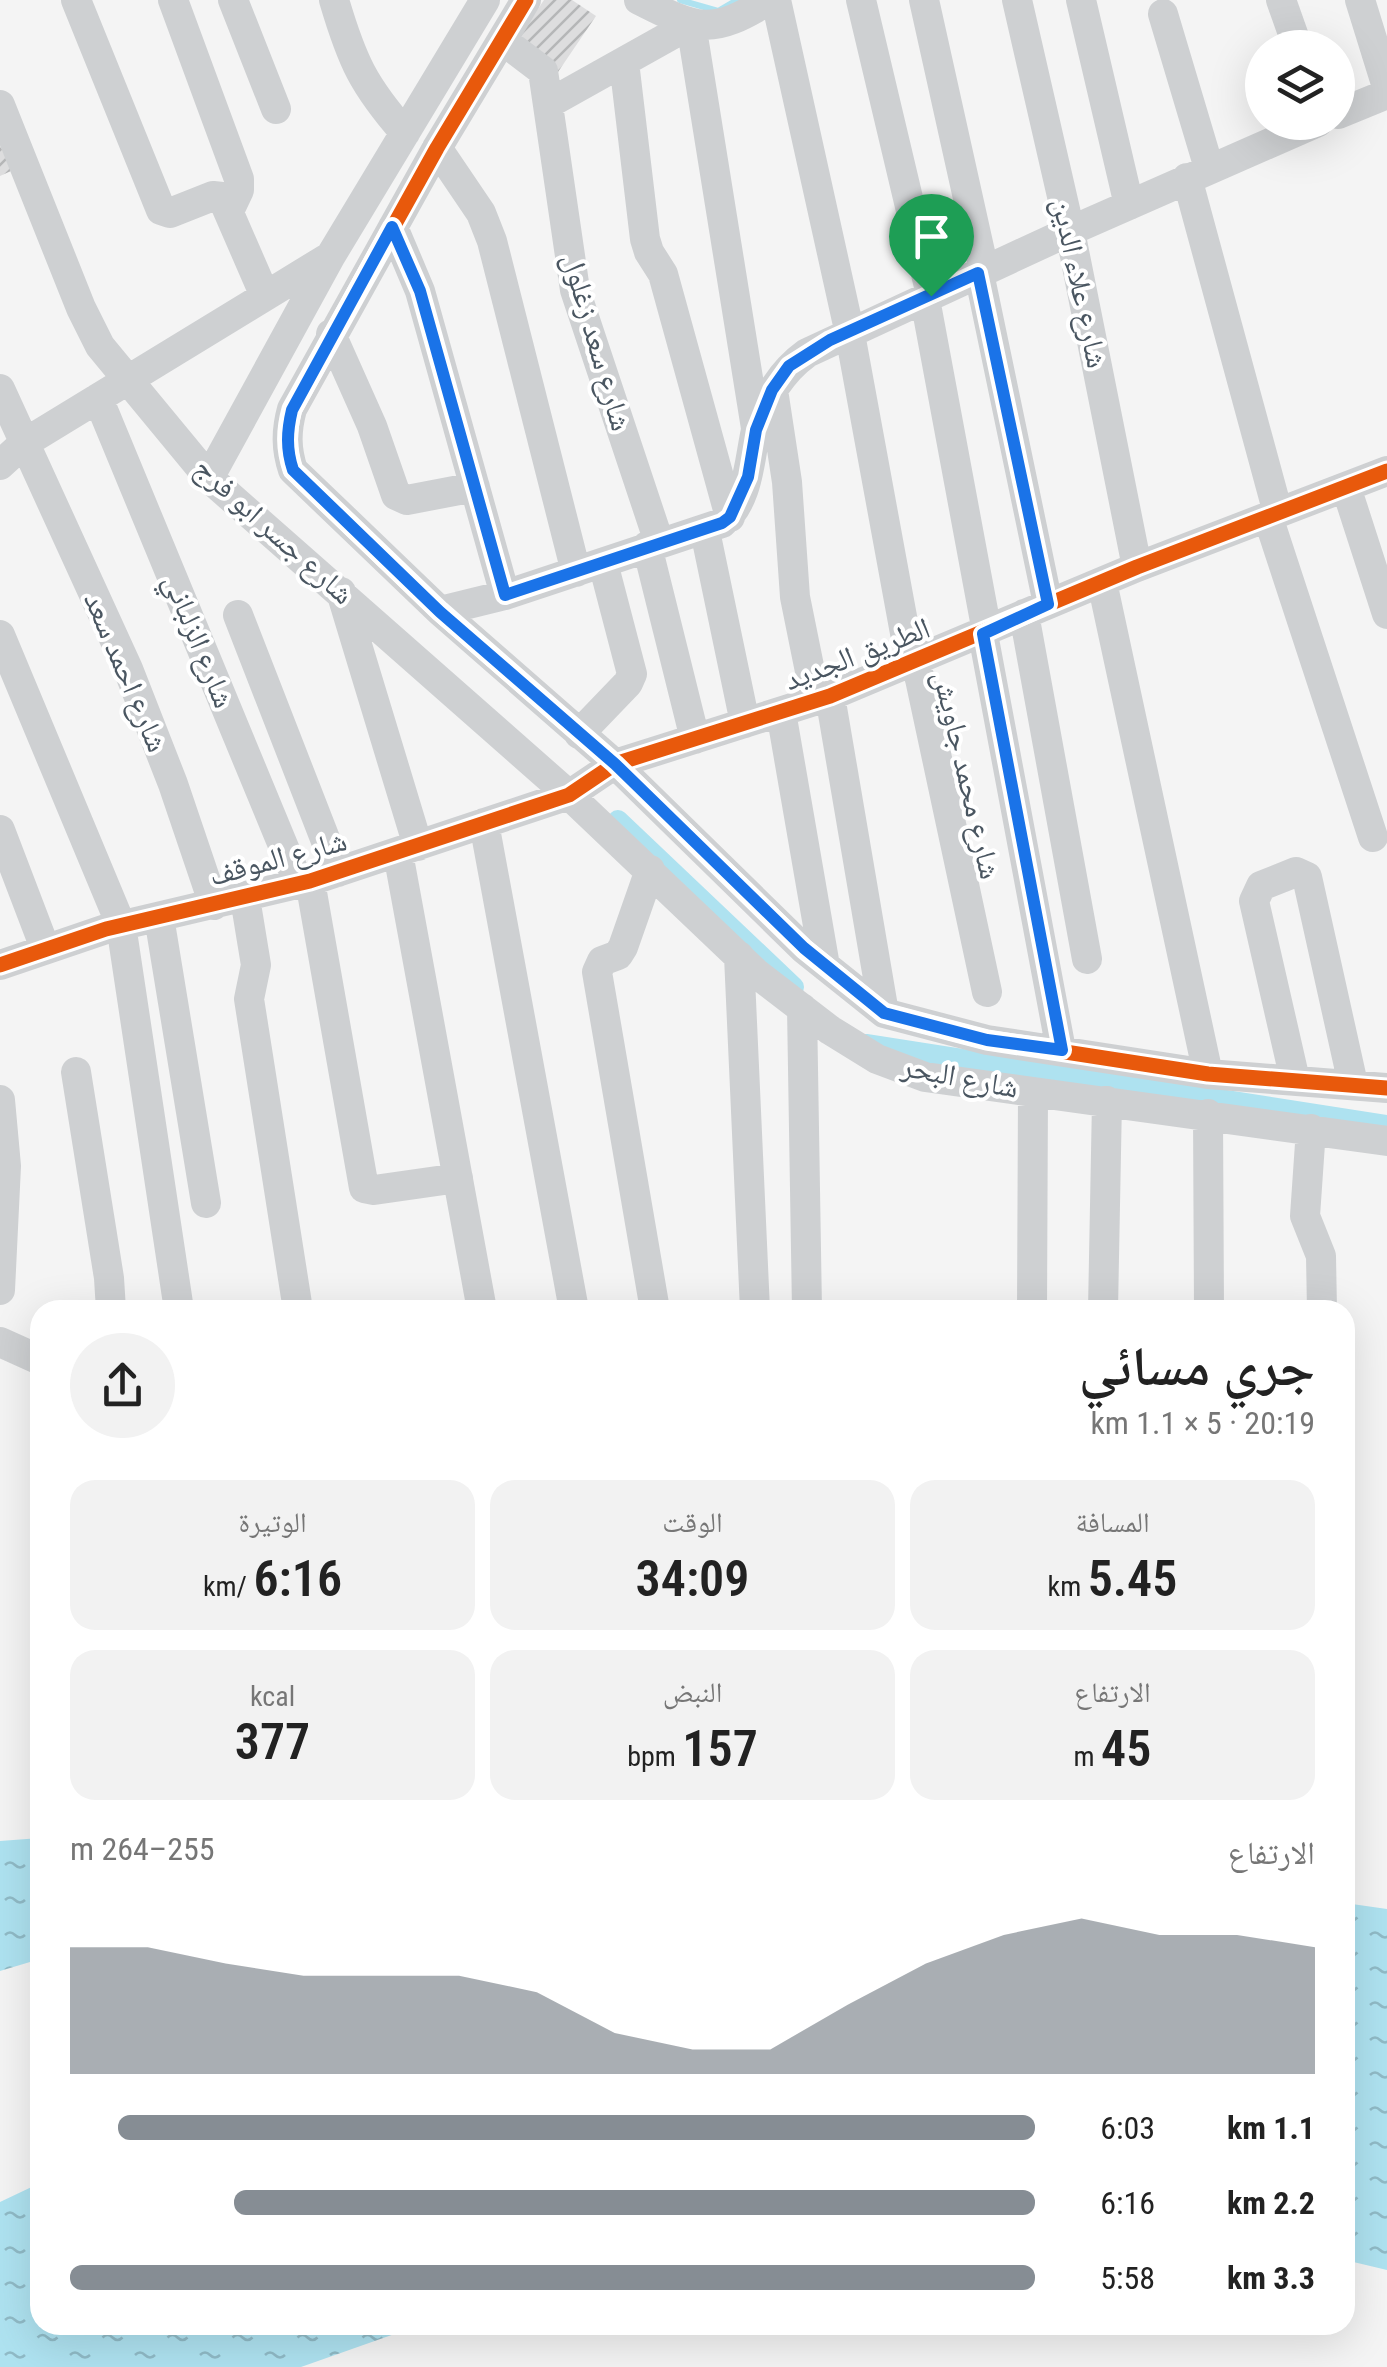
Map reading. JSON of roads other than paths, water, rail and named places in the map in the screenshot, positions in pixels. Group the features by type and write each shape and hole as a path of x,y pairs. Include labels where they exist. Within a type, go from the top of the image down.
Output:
{"street":[{"path":"76,0 159,206 170,213 218,195 225,200 265,296"},
{"path":"173,0 239,179 239,190 230,209"},
{"path":"233,0 276,109"},
{"path":"334,0 344,36 370,92 405,132"},
{"path":"209,478 330,256 485,0"},
{"path":"526,0 437,148 292,410 287,436 293,470 440,612 615,764 826,966 884,1013 987,1040 1208,1074 1387,1088"},
{"path":"639,0 691,24 720,25 773,0"},
{"name":"شارع محمد جاويش","path":"773,0 850,334 889,552 987,992"},
{"path":"862,0 928,297 1062,1050"},
{"path":"924,0 981,272 1087,959"},
{"name":"شارع علاء الدين","path":"1017,0 1070,230 1137,567"},
{"path":"1081,0 1129,205"},
{"path":"1281,0 1292,30"},
{"path":"1355,106 1387,90 1360,0"},
{"path":"1163,14 1273,515 1373,837"},
{"path":"548,104 691,24"},
{"path":"691,24 756,430"},
{"name":"شارع سعد زغلول","path":"502,40 540,66 575,290 653,544 695,739"},
{"path":"624,62 646,246 663,274 717,524 745,723"},
{"name":"شارع جسر ابو فرج","path":"0,105 81,308 100,346 126,380 209,478 569,795"},
{"path":"440,612 505,595 717,524 748,477 756,430 772,390 789,366 830,340 1276,140"},
{"path":"437,148 481,214 492,241 590,567 632,674 579,734"},
{"path":"392,227 420,291 505,595"},
{"path":"0,466 23,444 330,256"},
{"path":"331,334 372,426 396,495 408,500 475,487"},
{"name":"شارع احمد سعد","path":"0,389 128,669 214,905"},
{"path":"772,390 788,482 796,597 823,699 884,1013"},
{"name":"شارع الزلباني","path":"98,398 316,879"},
{"name":"الطريق الجديد","path":"569,795 615,764 823,699 1137,567 1387,471"},
{"path":"1346,487 1387,614"},
{"path":"1102,582 1208,1074"},
{"path":"341,592 408,849 480,1300"},
{"path":"238,615 316,879 362,1184 374,1190 458,1178"},
{"path":"0,635 121,925 177,1300"},
{"path":"781,712 826,966"},
{"name":"شارع الموقف","path":"0,965 121,925 316,879 569,795"},
{"name":"شارع البحر","path":"569,795 739,956 802,1008 877,1058 925,1077 1387,1141"},
{"path":"484,823 572,1300"},
{"path":"0,830 45,948"},
{"path":"650,870 623,947 618,955 602,961 597,972 652,1300"},
{"path":"1295,1080 1254,901 1261,886 1296,872 1307,878 1353,1084"},
{"path":"245,898 256,966 249,999 296,1300"},
{"path":"159,917 206,1203"},
{"path":"739,956 755,1300"},
{"path":"802,1008 807,1300"},
{"path":"76,1072 110,1300"},
{"path":"1032,1300 1033,1092"},
{"path":"0,1100 6,1166 0,1290"},
{"path":"1103,1300 1107,1101"},
{"path":"1208,1114 1209,1300"},
{"path":"1311,1130 1304,1216 1321,1256 1322,1300"},
{"path":"0,1342 30,1356"}],"water":[{"path":"30,1839 30,1962 0,1971 0,1841"},
{"path":"1355,1904 1387,1909 1387,2270 1355,2262"},
{"path":"30,2188 30,2335 392,2335 301,2367 0,2367 0,2202"}],"waterway":[{"path":"680,0 718,11 737,0"},
{"path":"618,820 794,987"},
{"path":"866,1044 1387,1125"}]}
